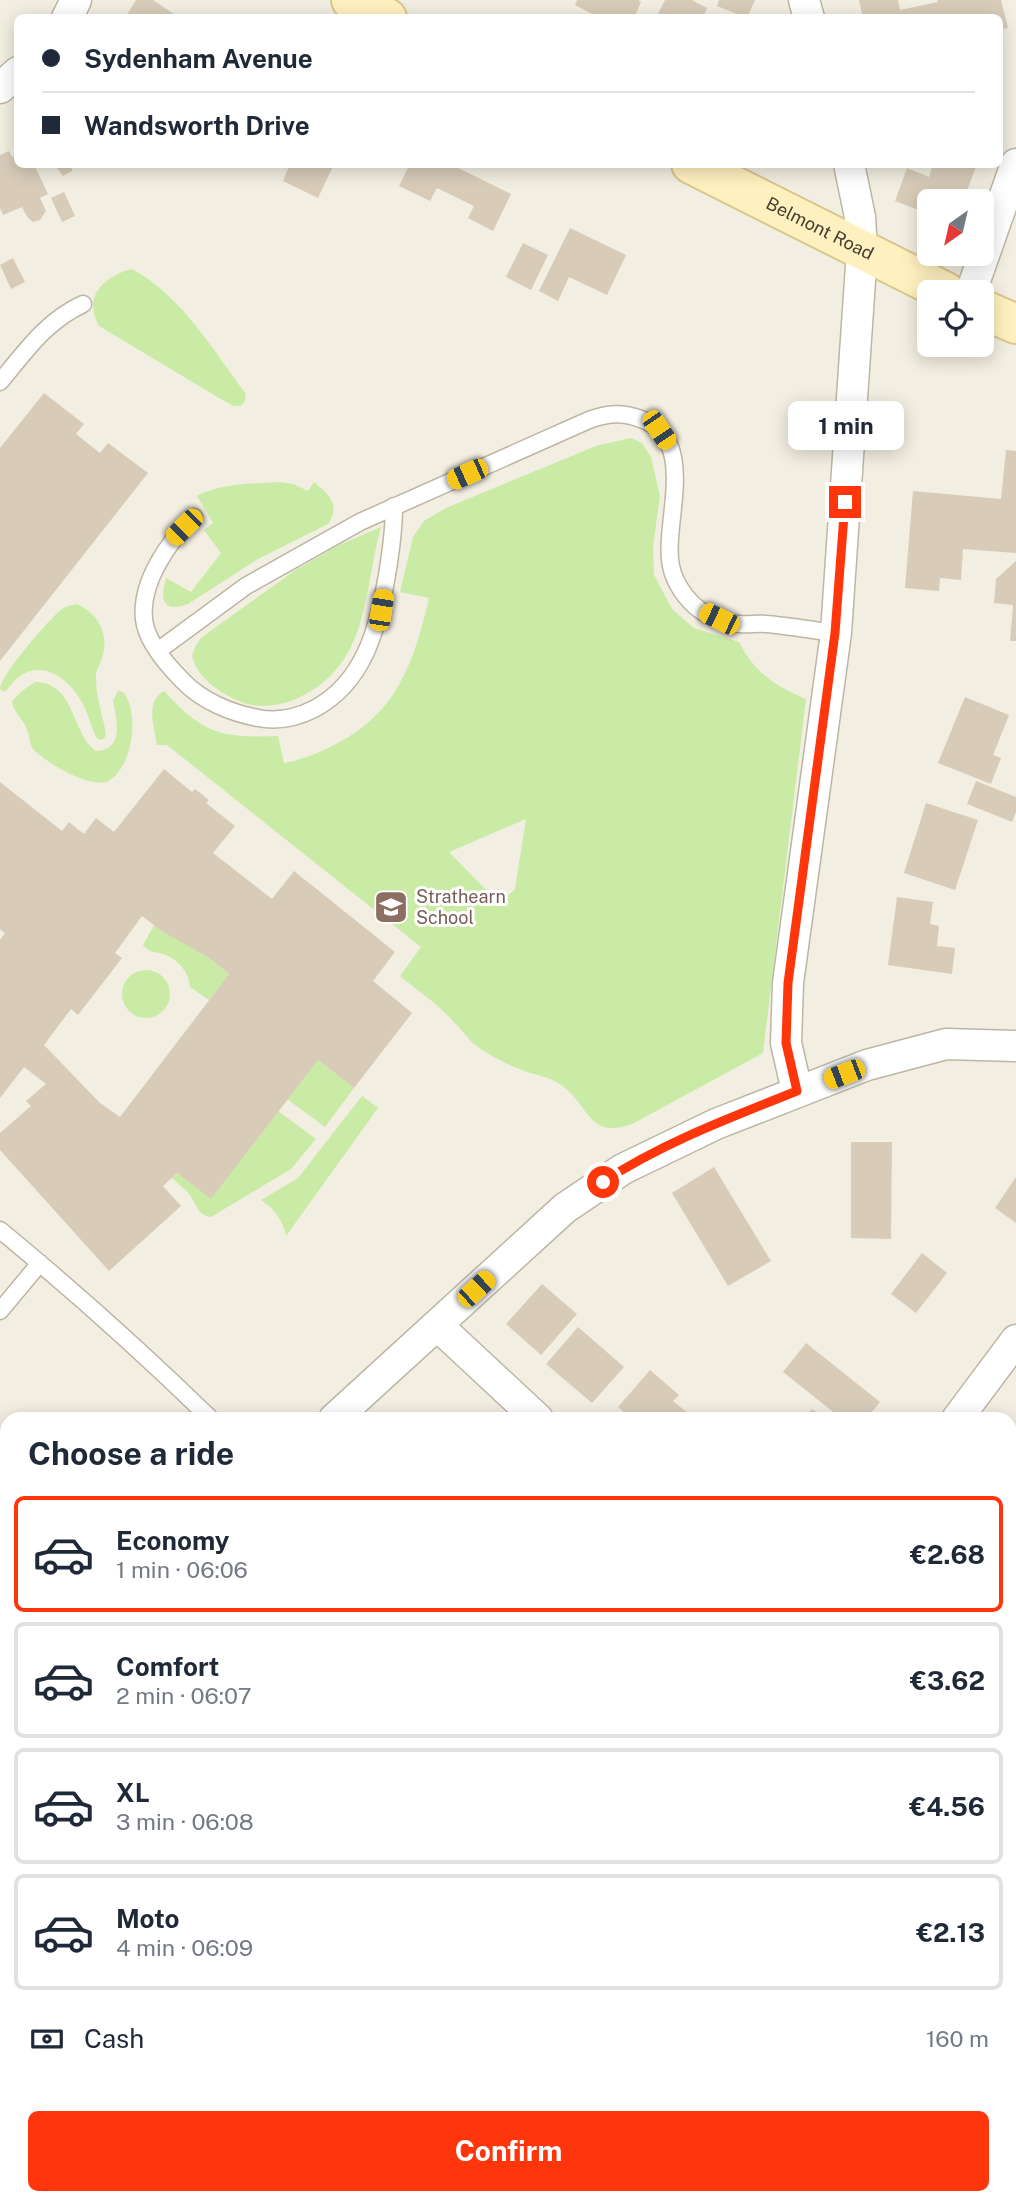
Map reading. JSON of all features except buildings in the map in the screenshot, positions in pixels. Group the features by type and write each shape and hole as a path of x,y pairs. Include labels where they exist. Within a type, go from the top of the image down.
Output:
{"main road":[{"path":"351,0 379,14"},
{"name":"Belmont Road","path":"699,168 921,280"},
{"path":"994,314 1016,324"}],"street":[{"path":"0,88 14,76"},
{"path":"975,280 1016,164"},
{"path":"797,1091 786,1043 788,983 835,633 862,251 860,217 850,168"},
{"path":"342,1412 565,1208 622,1169 716,1124 867,1065 946,1044 1016,1046"},
{"path":"438,1325 531,1412"},
{"path":"962,1412 1016,1340"}],"lane":[{"path":"0,382 41,332 64,313 83,304"},
{"path":"159,650 246,586 360,522 605,414 622,413 649,422 669,444 675,484 670,565 677,584 687,597 699,609 737,625 764,623 835,633"},
{"path":"194,517 173,537 165,550 148,589 144,621 168,666 189,688 240,715 271,721 298,717 322,704 341,689 359,669 381,610 394,532 394,506"},
{"path":"0,1230 146,1355 204,1412"},
{"path":"0,1311 40,1263"}],"green space":[{"path":"132,269 166,294 195,325 246,394 241,406 224,401 99,326 93,306 99,289 113,277"},
{"path":"631,438 642,443 651,457 660,496 653,546 654,575 672,609 694,628 739,642 752,662 767,677 806,699 763,1053 634,1123 618,1128 607,1128 598,1124 569,1091 554,1081 508,1064 475,1045 441,1009 400,976 421,947 167,745 157,745 152,715 154,701 164,691 190,716 214,730 241,736 278,736 284,763 316,753 356,732 388,702 400,684 417,644 429,598 400,592 413,537 424,521 446,508 596,446","holes":["526,819 515,889 502,901 495,899 449,852"]},
{"path":"279,482 293,484 308,491 314,482 319,486 332,500 332,517 328,524 258,559 188,604 179,607 168,605 163,598 166,578 191,592 221,553 204,530 213,523 197,496 227,486"},
{"path":"381,527 360,624 351,647 339,666 322,684 291,701 262,706 233,698 204,678 192,656 202,637 294,571 339,545"},
{"path":"76,604 96,619 103,633 104,649 96,676 106,734 104,739 99,740 77,694 54,674 35,670 19,676 5,692 0,689 16,660 46,625 63,609"},
{"path":"35,682 48,685 66,700 82,733 96,751 111,746 115,740 117,725 113,701 118,691 123,692 128,701 132,726 128,752 117,774 108,781 100,782 80,778 58,768 34,750 26,726 14,709 12,701"},
{"path":"154,925 209,958 229,974 209,1000 190,987 185,971 178,963 168,956 145,948 143,945"},
{"path":"146,970 163,977 170,994 163,1011 146,1018 129,1011 122,994 129,977"},
{"path":"318,1060 354,1088 325,1127 287,1099"},
{"path":"362,1096 378,1108 286,1236 278,1216 261,1200 298,1178"},
{"path":"278,1111 316,1139 291,1169 211,1217 203,1214 189,1194 172,1178 177,1173 211,1198"}],"place":[{"name":"Strathearn School","path":"391,907"}],"route":[{"path":"603,1182 622,1169 716,1124 797,1091 786,1043 788,983 835,633 845,502"}]}
